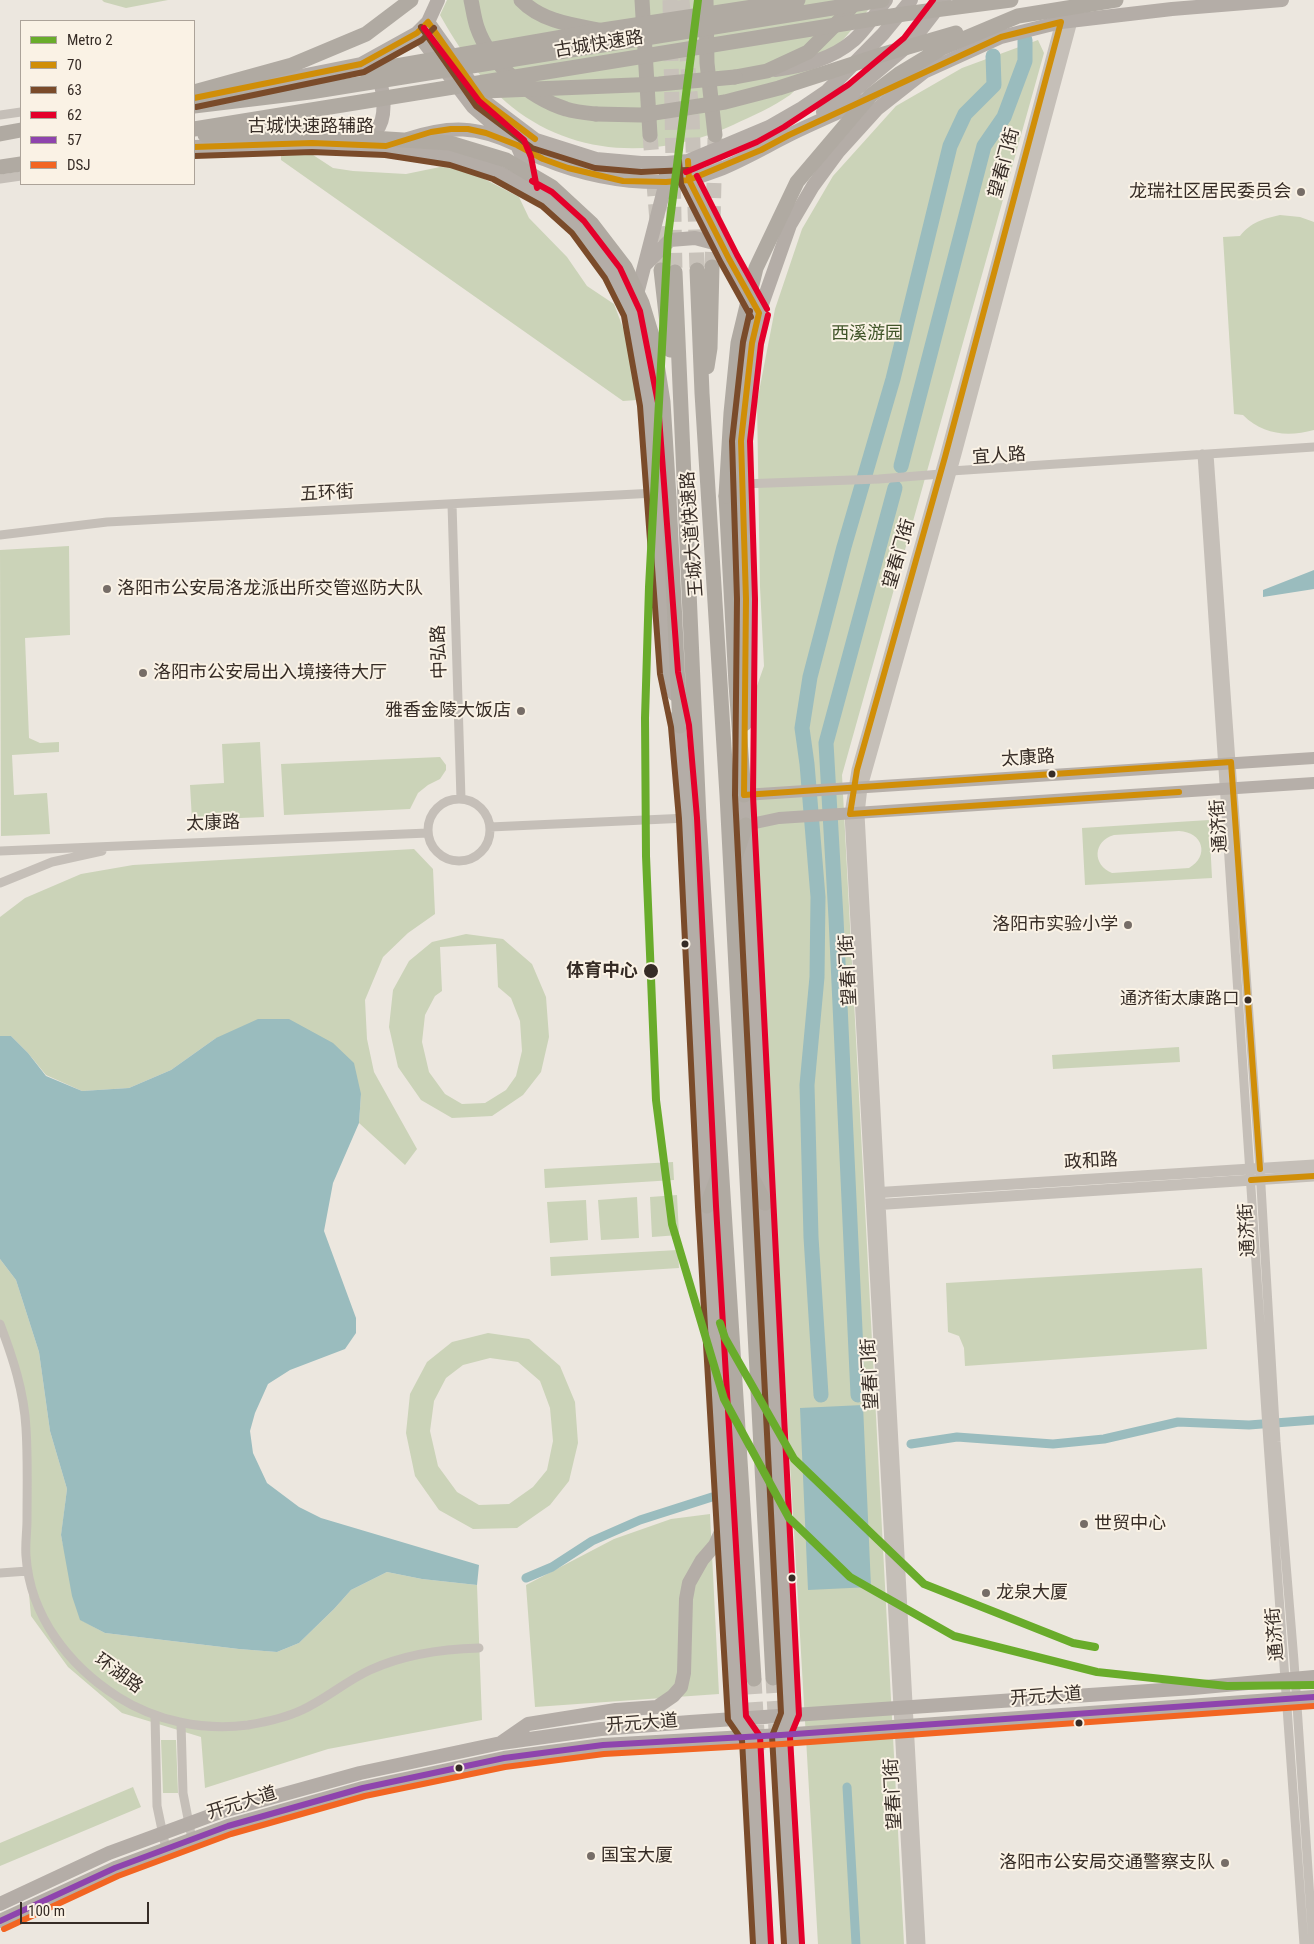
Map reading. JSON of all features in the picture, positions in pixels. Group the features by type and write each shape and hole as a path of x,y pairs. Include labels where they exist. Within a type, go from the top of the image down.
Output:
{"highway":[{"path":"195,92 292,65 366,34 411,0"},
{"path":"471,0 477,28 493,56 506,72 538,98 566,110 596,114 642,115 734,100 779,88 884,54 1018,16 1116,0"},
{"path":"522,0 529,8 562,23 603,30"},
{"path":"642,0 650,135"},
{"path":"706,0 707,63 715,135"},
{"path":"759,6 776,0"},
{"path":"310,92 396,66 603,30 798,0"},
{"path":"413,93 659,84 735,77 767,71 808,52 857,0"},
{"name":"古城快速路","path":"195,106 310,92 882,0"},
{"name":"古城快速路","path":"195,129 895,16 1011,0"},
{"path":"744,795 726,496 738,343 756,268 797,182 870,96 898,74 942,48 1018,16"},
{"path":"0,124 20,124"},
{"path":"0,134 20,130"},
{"path":"195,136 232,134 341,136 450,144 506,160 552,187 592,224 625,267 642,303 653,339 664,402 662,495 680,726"},
{"path":"0,159 20,156"},
{"path":"0,166 20,163"},
{"path":"702,393 710,348 712,267"},
{"name":"王城大道快速路","path":"697,270 702,393 731,869 773,1678"},
{"name":"王城大道快速路","path":"668,271 681,394 694,818 702,869 754,1679"},
{"path":"715,588 736,684"},
{"path":"680,726 688,591"},
{"path":"731,869 746,825"},
{"path":"707,1206 722,1168"},
{"path":"747,1168 765,1204"}],"main road":[{"path":"195,98 361,64 417,33 428,22 438,0"},
{"path":"767,71 800,66 829,57 855,39 886,0"},
{"path":"428,22 483,100 536,140 596,159 640,164 667,163 688,161 769,126 802,108 827,91 883,34 911,0"},
{"path":"789,135 853,92 910,44 944,0"},
{"path":"386,146 413,137 451,129 468,129 486,133 517,145 543,159 568,168 623,181 666,182 689,180 762,150 789,135 1001,37 1066,21 1172,9 1282,0"},
{"path":"417,33 473,107 517,145 523,160 528,189"},
{"path":"357,144 377,131 383,115 384,99 380,75 361,64"},
{"path":"793,1944 781,1735 790,1716 744,795 746,599 741,441 752,343 759,313 790,225 812,186 838,152 877,109 924,72"},
{"path":"0,129 20,124"},
{"name":"古城快速路辅路","path":"195,147 312,144 386,146 452,156 497,171 547,199 578,227 613,273 632,313 649,405 662,495"},
{"path":"688,161 689,180 759,313"},
{"path":"632,313 666,182 667,163"},
{"path":"644,265 670,240 696,238 714,243 729,259"},
{"path":"680,726 694,818 707,1206 737,1719 751,1737 762,1944"},
{"name":"太康路","path":"744,795 1314,758"},
{"path":"746,825 779,818 1314,783"},
{"path":"501,1743 528,1724 616,1710 657,1707 673,1696 680,1687 684,1673 685,1619 689,1583 694,1571 715,1545 726,1522"},
{"name":"开元大道","path":"0,1904 109,1853 224,1811 360,1773 501,1743 601,1730 1192,1688 1314,1677"},
{"name":"开元大道","path":"0,1921 115,1868 228,1826 363,1788 504,1758 603,1745 781,1735 1314,1697"}],"street":[{"name":"望春门街","path":"920,1944 904,1726 874,1205 855,814 858,788 947,474 1066,21"},
{"path":"0,115 20,112"},
{"path":"195,151 222,147"},
{"path":"0,179 20,176"},
{"name":"宜人路","path":"1206,457 1314,447"},
{"name":"宜人路","path":"742,484 879,479 1206,457 1314,452"},
{"name":"通济街","path":"1206,457 1256,1175 1272,1442 1290,1678 1304,1944"},
{"name":"五环街","path":"0,535 107,522 662,495"},
{"name":"中弘路","path":"452,504 461,799"},
{"path":"461,799 472,802 481,808 487,817 490,827 484,848 476,855 464,860 453,860 443,857 435,850 428,833 430,817 440,805 450,800 461,799"},
{"path":"490,827 694,818"},
{"name":"太康路","path":"0,852 428,833"},
{"path":"0,883 52,862 108,850 172,844"},
{"name":"政和路","path":"874,1205 1256,1175 1314,1165"},
{"name":"政和路","path":"874,1192 1256,1175 1314,1176"},
{"name":"环湖路","path":"0,1324 16,1370 26,1426 28,1456 26,1554 28,1571 38,1607 52,1633 74,1661 104,1688 132,1705 181,1723 210,1726 246,1725 278,1719 302,1710 355,1678 393,1661 424,1653 479,1648"},
{"path":"0,1573 28,1571"},
{"name":"通济街","path":"1291,1698 1313,1944"},
{"path":"155,1715 157,1806 166,1849"},
{"path":"181,1723 184,1793 192,1839"},
{"name":"望春门街","path":"904,1726 912,1944"}],"green space":[{"path":"102,0 168,0 126,8"},
{"path":"447,0 876,0 814,71 790,95 777,103 733,125 705,136 677,144 648,148 620,148 591,144 563,136 537,124 501,98 463,52 440,15"},
{"name":"西溪游园","path":"1038,40 1044,53 842,775 904,1944 818,1944 754,846 751,703 764,666 760,587 757,402 775,309 802,229 833,176 896,106 962,68"},
{"path":"299,150 310,153 333,168 353,171 406,174 440,167 465,169 519,197 529,218 567,257 587,286 614,304 628,341 637,400 623,401 281,160 281,153"},
{"path":"1280,215 1300,217 1314,222 1314,430 1285,434 1259,427 1243,415 1234,414 1223,237 1240,236 1248,227"},
{"path":"69,546 70,635 25,638 29,738 40,743 59,742 59,752 12,755 14,795 47,793 50,834 1,836 0,550"},
{"path":"260,742 264,817 192,820 190,785 224,783 222,744"},
{"path":"440,757 446,765 446,770 440,779 418,793 410,809 284,815 281,764"},
{"path":"1209,820 1212,878 1085,885 1082,828","holes":["1187,832 1194,836 1201,845 1200,857 1189,868 1112,873 1105,869 1098,859 1099,848 1102,842 1114,835"]},
{"path":"414,849 433,869 435,914 408,933 383,957 365,1000 367,1039 374,1072 417,1149 405,1165 359,1123 361,1094 216,1038 171,1070 129,1088 82,1091 46,1075 11,1036 0,1036 0,917 25,898 81,874 133,865"},
{"path":"466,934 503,939 532,964 546,997 549,1037 541,1072 523,1095 492,1116 452,1118 421,1100 398,1067 389,1027 393,990 409,961 432,942","holes":["496,944 498,987 511,998 520,1021 522,1051 516,1076 506,1090 485,1103 462,1104 445,1094 429,1072 422,1042 425,1015 435,996 442,991 440,947"]},
{"path":"1179,1047 1180,1062 1053,1069 1052,1055"},
{"path":"673,1162 674,1180 545,1188 544,1169"},
{"path":"677,1195 679,1235 652,1237 650,1197"},
{"path":"637,1197 639,1238 601,1240 598,1200"},
{"path":"586,1200 588,1240 550,1243 547,1202"},
{"path":"678,1250 679,1268 551,1276 550,1257"},
{"path":"0,1259 16,1280 39,1352 50,1431 67,1489 61,1536 81,1620 105,1633 277,1652 299,1643 351,1590 387,1572 422,1579 477,1585 482,1720 328,1749 205,1788 201,1737 122,1713 68,1667 31,1616 27,1572 23,1422 14,1370 0,1324"},
{"path":"1202,1268 1207,1349 965,1366 964,1348 959,1336 948,1332 946,1283"},
{"path":"488,1333 529,1339 560,1366 575,1402 578,1443 569,1481 550,1505 517,1528 473,1529 439,1510 415,1476 406,1433 410,1394 427,1362 452,1342","holes":["490,1358 518,1362 540,1381 550,1408 553,1441 547,1470 533,1487 509,1504 479,1505 457,1492 438,1466 430,1431 434,1401 446,1378 463,1365"]},
{"path":"710,1514 719,1694 535,1707 526,1585 614,1539 671,1519"},
{"path":"161,1740 176,1740 178,1793 163,1793"},
{"path":"133,1787 141,1807 0,1866 0,1843"}],"water":[{"path":"1314,570 1314,589 1263,597 1263,590"},
{"path":"258,1019 289,1019 333,1043 354,1063 361,1094 359,1123 333,1183 324,1231 356,1318 356,1333 345,1349 290,1370 268,1384 255,1413 250,1431 253,1453 267,1483 299,1507 321,1518 479,1565 477,1585 422,1579 387,1572 351,1590 299,1643 277,1652 105,1633 80,1620 72,1596 61,1535 67,1489 50,1431 39,1352 16,1280 0,1259 0,1036 11,1036 28,1053 46,1076 82,1091 129,1088 171,1070 216,1038"},
{"path":"863,1405 871,1587 808,1590 800,1408"}],"waterway":[{"path":"901,466 984,146 1004,117 1025,61 1025,40"},
{"path":"821,1395 811,1237 807,1085 817,977 818,897 807,764 802,728 810,677 844,547 893,379 950,146 965,114 994,85 993,56"},
{"path":"858,1395 826,743 895,488"},
{"path":"911,1444 957,1437 1053,1444 1104,1439 1178,1422 1249,1425 1314,1420"},
{"path":"526,1578 552,1567 592,1541 640,1520 712,1497"},
{"path":"847,1787 856,1944"}],"tunnel":[{"path":"670,0 675,272"},
{"path":"682,0 692,115 697,270"},
{"path":"650,135 661,270"},
{"path":"712,267 715,138"},
{"path":"773,1678 777,1748"},
{"path":"754,1679 758,1750"}],"metro line":[{"name":"2","path":"698,0 668,236 649,587 645,718 646,856 656,1100 672,1224 724,1399 789,1518 850,1577 954,1636 1097,1672 1227,1686 1314,1685"},
{"name":"2","path":"720,1323 725,1338 794,1459 924,1584 1073,1643 1095,1647"}],"transit line":[{"name":"62","path":"686,172 757,142 784,127 848,85 904,38 933,0"},
{"name":"70","path":"428,22 483,100 535,139"},
{"name":"70","path":"195,98 361,64 417,33 428,22"},
{"name":"70","path":"195,147 312,143 386,146 431,132 468,129 486,133 517,145 543,159 568,168 623,181 666,182 689,180 761,150 789,135 1001,37 1061,22"},
{"name":"70","path":"850,814 857,770 945,457 1061,22"},
{"name":"63","path":"421,27 476,106 532,148 595,168 641,172 688,170"},
{"name":"62","path":"424,28 479,101 524,140 531,157 537,188"},
{"name":"63","path":"196,107 364,72 422,40 434,28"},
{"name":"63","path":"195,156 312,152 385,155 450,165 493,179 542,206 572,233 605,278 624,316 640,406 660,674 671,727 679,819 698,1207 728,1720 742,1740 753,1944"},
{"name":"63","path":"679,161 681,184 751,317"},
{"name":"70","path":"688,161 689,180 759,313"},
{"name":"62","path":"697,176 767,309"},
{"name":"62","path":"532,181 552,192 584,221 620,268 640,311 658,403 678,672 689,725 697,818 716,1206 746,1716 760,1736 771,1944"},
{"name":"63","path":"750,311 743,342 732,441 737,599 735,795 781,1713 772,1736 784,1944"},
{"name":"70","path":"744,795 746,599 741,441 752,343 759,313"},
{"name":"62","path":"768,315 761,344 750,441 755,599 753,795 799,1715 790,1737 802,1943"},
{"name":"70","path":"1231,762 1260,1169"},
{"name":"70","path":"744,795 1231,762"},
{"name":"70","path":"850,814 1179,792"},
{"name":"70","path":"1251,1180 1314,1176"},
{"name":"57","path":"0,1921 115,1868 228,1826 363,1788 504,1758 603,1745 781,1735 1314,1697"},
{"name":"DSJ","path":"4,1929 118,1876 231,1834 365,1796 505,1767 604,1754 782,1744 1314,1706"}],"place":[{"name":"龙瑞社区居民委员会","path":"1301,192"},
{"name":"洛阳市公安局洛龙派出所交管巡防大队","path":"107,589"},
{"name":"洛阳市公安局出入境接待大厅","path":"143,673"},
{"name":"雅香金陵大饭店","path":"521,711"},
{"name":"洛阳市实验小学","path":"1128,925"},
{"name":"体育中心","path":"651,971"},
{"name":"通济街太康路口","path":"1248,1000"},
{"name":"世贸中心","path":"1084,1524"},
{"name":"龙泉大厦","path":"986,1593"},
{"name":"国宝大厦","path":"591,1856"},
{"name":"洛阳市公安局交通警察支队","path":"1225,1863"}]}
